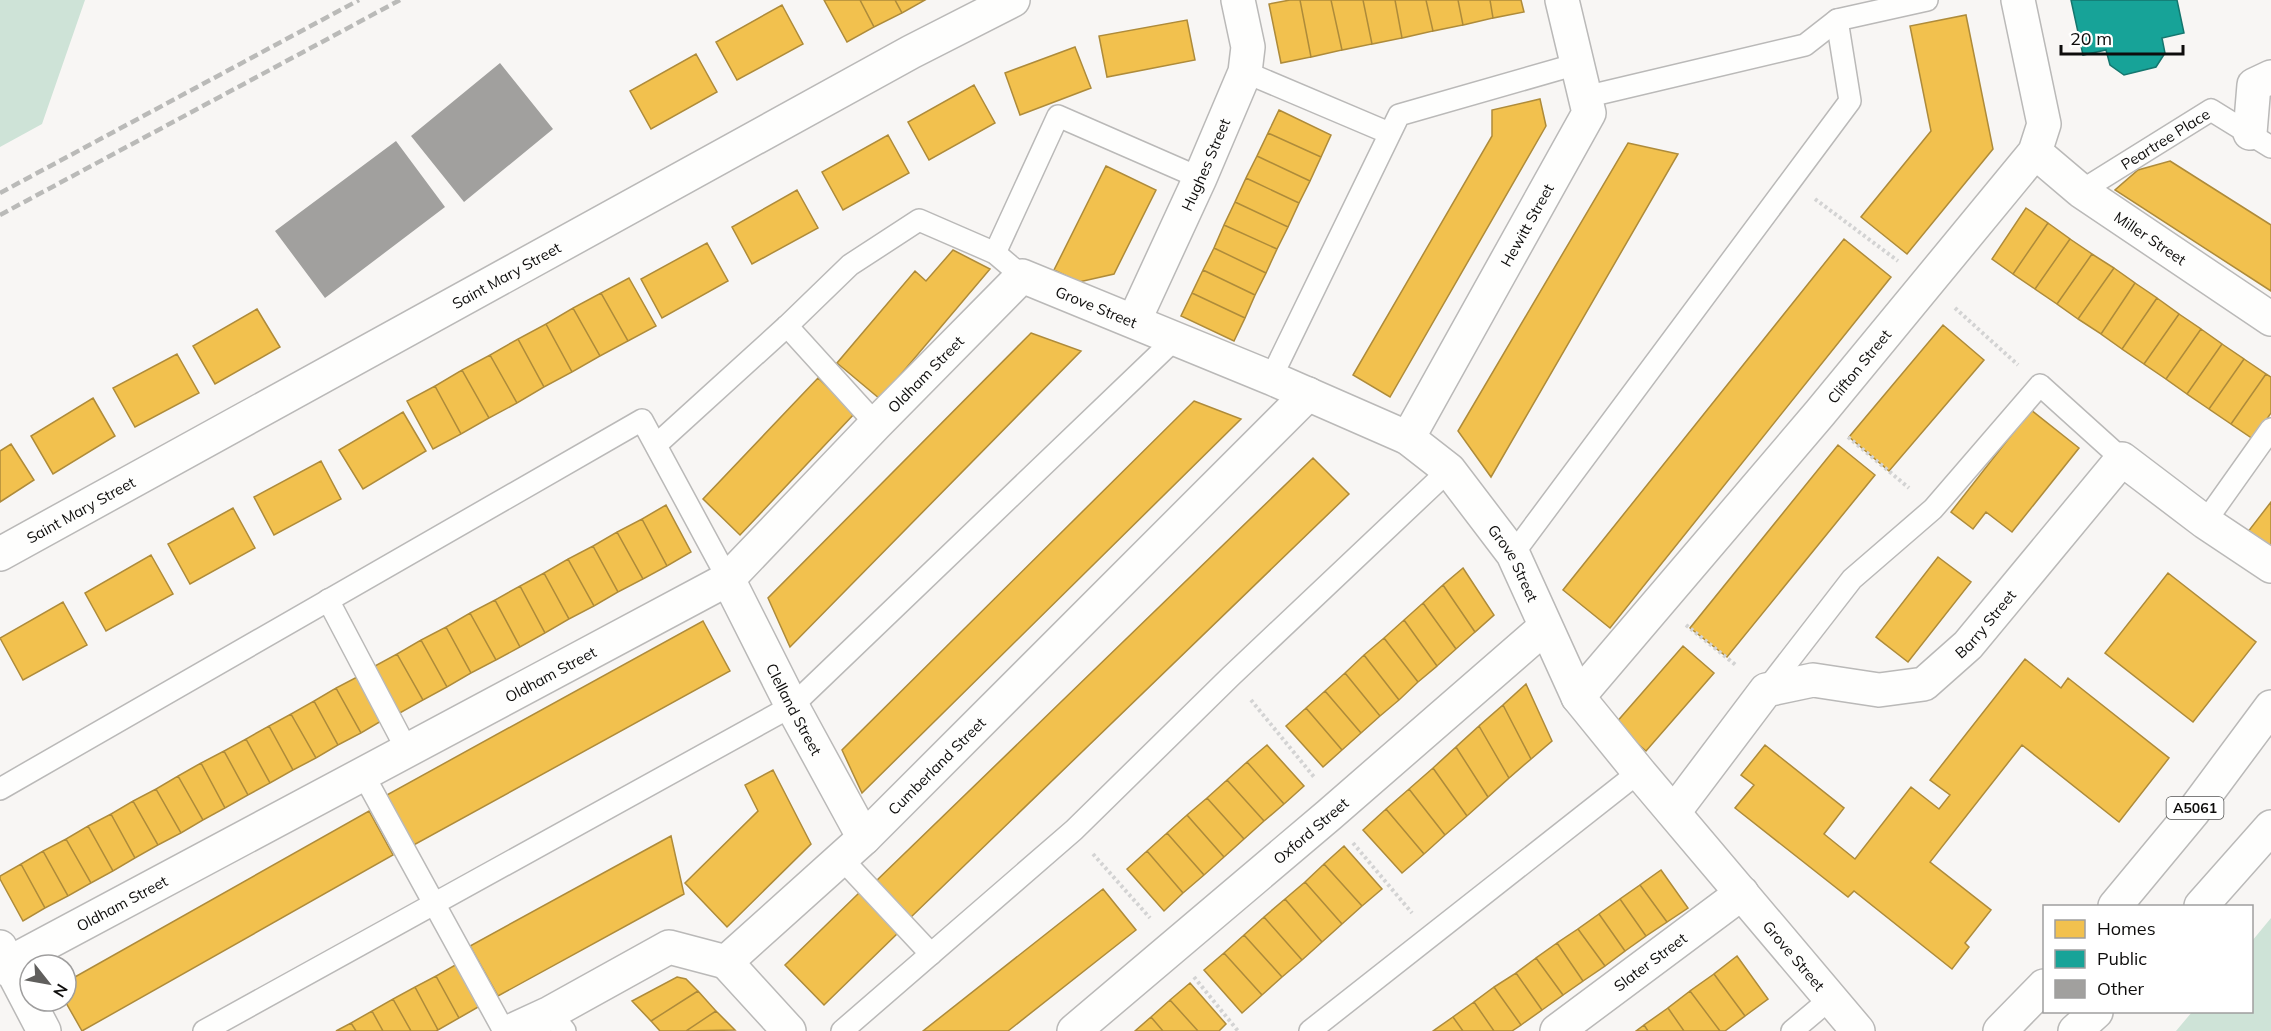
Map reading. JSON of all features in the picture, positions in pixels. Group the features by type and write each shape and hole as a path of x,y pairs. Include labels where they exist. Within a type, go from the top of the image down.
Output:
{"main road":[{"name":"Saint Mary Street","path":"0,554 911,52 1013,0"},
{"name":"Hughes Street","path":"1134,321 1200,178 1245,72 1248,47 1238,0"},
{"name":"Hewitt Street","path":"1408,438 1589,113 1562,0"},
{"name":"Clifton Street","path":"1578,697 1820,414 2035,152 2044,124 2018,0"},
{"name":"Peartree Place","path":"2261,140 2254,85 2271,77"},
{"name":"Miller Street","path":"2035,152 2081,191 2271,319"},
{"name":"Grove Street","path":"1022,276 1271,378 1408,438 1449,470 1513,554 1578,697 1858,1031"},
{"name":"Oldham Street","path":"3,959 363,774 728,579 1022,276"},
{"name":"Cumberland Street","path":"726,962 853,848 1308,394"},
{"path":"2122,459 2205,522 2271,566"},
{"name":"Barry Street","path":"1766,690 1813,680 1879,690 1924,684 1968,645 2122,459"},
{"name":"Clelland Street","path":"728,579 792,706 853,848"},
{"name":"Oxford Street","path":"1074,1031 1334,811 1545,627"},
{"path":"1674,812 1766,690"},
{"name":"A5061","path":"2116,905 2193,812 2271,707"},
{"path":"2202,905 2271,827"},
{"name":"Slater Street","path":"1557,1031 1742,893"},
{"path":"511,1031 557,1022 669,947 726,962 789,1031"},
{"path":"3,959 44,1031"},
{"path":"2000,1031 2043,987"},
{"path":"2075,1031 2094,1013"}],"lane":[{"path":"1585,97 1805,45 1838,20 1928,0"},
{"path":"1513,554 1850,101 1838,20"},
{"path":"1271,378 1399,115 1577,64"},
{"path":"1245,72 1389,133"},
{"name":"Peartree Place","path":"2081,191 2211,110 2261,140"},
{"path":"995,253 1058,116 1200,178"},
{"path":"656,444 787,327 850,265 919,220 995,253 1022,276"},
{"path":"787,327 876,424"},
{"path":"204,1031 792,706 1175,339"},
{"path":"1766,690 1852,579 1933,509 2040,385 2122,459"},
{"path":"0,789 642,420 728,579"},
{"path":"2205,522 2271,429"},
{"path":"842,1031 1074,830 1231,676 1449,470"},
{"path":"328,600 407,750"},
{"path":"1310,1031 1639,772"},
{"path":"363,774 504,1031"},
{"path":"853,848 931,954"},
{"path":"1792,1031 1830,999"}],"path":[{"path":"1791,180 1927,283 2040,385"},
{"path":"1820,414 1933,509"},
{"path":"1655,605 1690,628 1766,690"},
{"path":"1231,676 1432,937"}],"green space":[{"path":"0,0 85,0 42,124 0,147"},
{"path":"2271,918 2271,1031 2176,1031 2191,1013 2253,1013 2253,940"}],"building: Homes":[{"path":"824,0 860,0 874,27 847,42"},
{"path":"860,0 895,0 902,13 874,27"},
{"path":"895,0 925,0 902,13"},
{"path":"1300,0 1311,57 1281,63 1269,4"},
{"path":"1300,0 1331,0 1342,50 1311,57"},
{"path":"1331,0 1363,0 1372,44 1342,50"},
{"path":"1363,0 1395,0 1402,38 1372,44"},
{"path":"1395,0 1426,0 1433,31 1402,38"},
{"path":"1426,0 1458,0 1463,25 1433,31"},
{"path":"1458,0 1490,0 1493,18 1463,25"},
{"path":"1490,0 1521,0 1524,12 1493,18"},
{"path":"782,5 803,44 737,80 716,42"},
{"path":"1966,15 1993,149 1907,254 1861,217 1931,131 1910,26"},
{"path":"1187,20 1195,60 1107,77 1099,36"},
{"path":"1075,47 1091,88 1020,115 1005,73"},
{"path":"696,54 717,92 651,129 630,91"},
{"path":"974,85 995,123 929,160 908,122"},
{"path":"1540,99 1546,126 1390,397 1353,375 1492,136 1492,110"},
{"path":"1279,110 1331,135 1321,157 1268,133"},
{"path":"1268,133 1321,157 1310,181 1257,156"},
{"path":"888,135 909,173 843,210 822,172"},
{"path":"1628,143 1678,154 1491,477 1458,431"},
{"path":"1257,156 1310,181 1299,203 1246,178"},
{"path":"2170,161 2271,225 2271,291 2115,190 2138,170"},
{"path":"1106,166 1156,190 1114,274 1079,282 1054,270"},
{"path":"1246,178 1299,203 1288,227 1235,202"},
{"path":"797,190 818,228 752,264 732,227"},
{"path":"1235,202 1288,227 1277,249 1224,225"},
{"path":"2026,208 2048,223 2013,274 1992,259"},
{"path":"2048,223 2070,239 2035,289 2013,274"},
{"path":"1224,225 1277,249 1266,273 1214,248"},
{"path":"1844,239 1891,277 1610,628 1563,590"},
{"path":"2070,239 2092,254 2057,304 2035,289"},
{"path":"707,243 728,281 662,318 641,279"},
{"path":"1214,248 1266,273 1255,295 1203,270"},
{"path":"953,250 990,269 880,399 837,363 915,271 926,281"},
{"path":"2092,254 2114,268 2078,319 2057,304"},
{"path":"2114,268 2135,283 2101,334 2078,319"},
{"path":"1203,270 1255,295 1245,318 1192,293"},
{"path":"629,278 656,326 628,341 601,293"},
{"path":"2135,283 2157,298 2122,349 2101,334"},
{"path":"601,293 628,341 600,356 573,308"},
{"path":"1192,293 1245,318 1234,341 1181,316"},
{"path":"2157,298 2179,314 2144,364 2122,349"},
{"path":"573,308 600,356 572,372 546,324"},
{"path":"257,309 280,347 215,384 193,346"},
{"path":"2179,314 2201,329 2166,379 2144,364"},
{"path":"546,324 572,372 544,387 518,339"},
{"path":"1943,325 1984,360 1889,471 1849,437"},
{"path":"2201,329 2222,344 2187,394 2166,379"},
{"path":"1031,333 1081,351 790,647 768,598"},
{"path":"518,339 544,387 517,403 490,355"},
{"path":"2222,344 2244,359 2209,409 2187,394"},
{"path":"177,354 199,393 135,427 113,388"},
{"path":"490,355 517,403 489,418 462,370"},
{"path":"2244,359 2266,374 2231,424 2209,409"},
{"path":"462,370 489,418 461,434 435,386"},
{"path":"2266,374 2271,377 2271,413 2253,439 2231,424"},
{"path":"818,378 855,413 740,535 703,499"},
{"path":"435,386 461,434 433,449 407,401"},
{"path":"93,398 115,436 53,474 31,436"},
{"path":"1194,401 1241,419 862,793 842,750"},
{"path":"2031,410 2079,448 2012,532 1986,512 1973,529 1951,512"},
{"path":"403,412 426,451 363,489 339,450"},
{"path":"11,444 34,480 0,502 0,451"},
{"path":"1838,445 1875,475 1727,657 1690,628"},
{"path":"1313,458 1349,494 909,919 874,883"},
{"path":"321,461 341,499 274,535 254,497"},
{"path":"2271,502 2271,552 2247,533"},
{"path":"666,505 691,552 667,566 642,519"},
{"path":"233,508 255,548 190,584 168,544"},
{"path":"642,519 667,566 643,579 617,532"},
{"path":"617,532 643,579 618,592 593,546"},
{"path":"593,546 618,592 594,606 568,559"},
{"path":"151,555 173,594 106,631 85,593"},
{"path":"1938,557 1971,582 1908,662 1876,637"},
{"path":"568,559 594,606 569,619 544,573"},
{"path":"1463,568 1494,615 1475,632 1443,585"},
{"path":"544,573 569,619 545,633 520,586"},
{"path":"2168,573 2256,642 2193,722 2105,653"},
{"path":"1443,585 1475,632 1456,649 1423,603"},
{"path":"520,586 545,633 520,647 495,600"},
{"path":"495,600 520,647 496,660 470,613"},
{"path":"63,602 87,645 23,680 0,638"},
{"path":"1423,603 1456,649 1437,666 1404,620"},
{"path":"470,613 496,660 471,673 446,627"},
{"path":"1404,620 1437,666 1418,682 1384,638"},
{"path":"703,621 730,671 412,846 385,796"},
{"path":"446,627 471,673 447,687 421,640"},
{"path":"1384,638 1418,682 1399,700 1364,655"},
{"path":"421,640 447,687 423,700 397,654"},
{"path":"1683,646 1714,673 1646,751 1615,724"},
{"path":"397,654 423,700 398,714 373,667"},
{"path":"1364,655 1399,700 1380,716 1345,673"},
{"path":"2025,659 2061,688 2068,678 2169,758 2119,822 2022,745 1930,862 1991,910 1965,943 1969,947 1952,969 1854,891 1848,897 1735,808 1754,785 1741,775 1765,745 1844,808 1824,834 1855,859 1911,787 1939,809 1950,795 1930,780"},
{"path":"1345,673 1380,716 1361,733 1325,691"},
{"path":"359,676 383,720 361,733 336,688"},
{"path":"1526,684 1552,741 1531,759 1503,705"},
{"path":"336,688 361,733 338,745 314,701"},
{"path":"1325,691 1361,733 1342,750 1306,708"},
{"path":"314,701 338,745 316,758 291,714"},
{"path":"1503,705 1531,759 1509,778 1479,726"},
{"path":"1306,708 1342,750 1323,767 1286,726"},
{"path":"291,714 316,758 293,770 269,726"},
{"path":"269,726 293,770 270,783 246,739"},
{"path":"1479,726 1509,778 1488,797 1456,747"},
{"path":"246,739 270,783 248,795 224,751"},
{"path":"1267,745 1304,786 1284,804 1247,762"},
{"path":"1456,747 1488,797 1467,816 1433,768"},
{"path":"224,751 248,795 225,808 201,763"},
{"path":"1247,762 1284,804 1264,821 1227,780"},
{"path":"201,763 225,808 203,820 178,776"},
{"path":"1433,768 1467,816 1445,835 1409,789"},
{"path":"773,770 811,844 727,927 685,883 758,811 745,785"},
{"path":"178,776 203,820 181,833 156,789"},
{"path":"1227,780 1264,821 1244,839 1207,798"},
{"path":"156,789 181,833 158,845 133,801"},
{"path":"1409,789 1445,835 1424,854 1386,809"},
{"path":"1207,798 1244,839 1224,857 1187,815"},
{"path":"133,801 158,845 135,858 111,814"},
{"path":"1386,809 1424,854 1402,873 1363,830"},
{"path":"369,811 393,855 82,1031 72,1013 78,1013 78,975"},
{"path":"111,814 135,858 113,871 88,826"},
{"path":"1187,815 1224,857 1204,875 1167,833"},
{"path":"88,826 113,871 91,883 66,839"},
{"path":"1167,833 1204,875 1183,893 1147,851"},
{"path":"671,836 684,894 498,996 470,946"},
{"path":"66,839 91,883 68,896 43,851"},
{"path":"1344,846 1382,889 1362,906 1324,864"},
{"path":"43,851 68,896 45,908 21,864"},
{"path":"1147,851 1183,893 1164,911 1127,869"},
{"path":"21,864 45,908 23,921 0,879 0,876"},
{"path":"1324,864 1362,906 1342,924 1305,882"},
{"path":"1661,870 1688,908 1667,922 1640,885"},
{"path":"1305,882 1342,924 1322,942 1285,899"},
{"path":"1640,885 1667,922 1646,936 1620,899"},
{"path":"1103,889 1136,930 1008,1031 923,1031"},
{"path":"860,892 899,932 824,1005 785,965"},
{"path":"1285,899 1322,942 1302,960 1264,917"},
{"path":"1620,899 1646,936 1625,951 1599,914"},
{"path":"1599,914 1625,951 1605,966 1578,929"},
{"path":"1264,917 1302,960 1282,977 1244,935"},
{"path":"1578,929 1605,966 1583,981 1557,943"},
{"path":"1244,935 1282,977 1262,995 1224,953"},
{"path":"1557,943 1583,981 1563,995 1536,958"},
{"path":"1224,953 1262,995 1242,1013 1204,970"},
{"path":"1737,956 1768,999 1745,1016 1714,974"},
{"path":"1536,958 1563,995 1542,1010 1516,973"},
{"path":"457,964 480,1006 459,1018 436,976"},
{"path":"1516,973 1542,1010 1521,1025 1494,987"},
{"path":"1714,974 1745,1016 1725,1031 1720,1031 1690,991"},
{"path":"436,976 459,1018 438,1030 415,987"},
{"path":"677,977 686,979 698,991 651,1021 632,1001"},
{"path":"1190,983 1226,1024 1219,1031 1198,1031 1170,1000"},
{"path":"415,987 438,1030 411,1031 393,999"},
{"path":"1494,987 1521,1025 1512,1031 1494,1031 1474,1002"},
{"path":"698,991 716,1011 686,1031 660,1031 651,1021"},
{"path":"1690,991 1720,1031 1684,1031 1668,1008"},
{"path":"393,999 411,1031 383,1031 372,1011"},
{"path":"1170,1000 1198,1031 1163,1031 1151,1017"},
{"path":"1474,1002 1494,1031 1463,1031 1453,1017"},
{"path":"1668,1008 1684,1031 1648,1031 1644,1025"},
{"path":"372,1011 383,1031 356,1031 351,1023"},
{"path":"716,1011 735,1030 686,1031"},
{"path":"1151,1017 1163,1031 1135,1031"},
{"path":"1453,1017 1463,1031 1433,1031"},
{"path":"351,1023 356,1031 336,1031"},
{"path":"1644,1025 1648,1031 1636,1031"}],"building: Public":[{"path":"2071,0 2177,0 2184,33 2162,38 2165,53 2156,67 2124,75 2110,65 2106,50 2083,55"}],"building: Other":[{"path":"500,63 553,129 464,202 411,136"},
{"path":"396,141 445,207 325,298 275,231"}],"railway":[{"path":"0,193 359,0"},
{"path":"0,215 400,0"}]}
